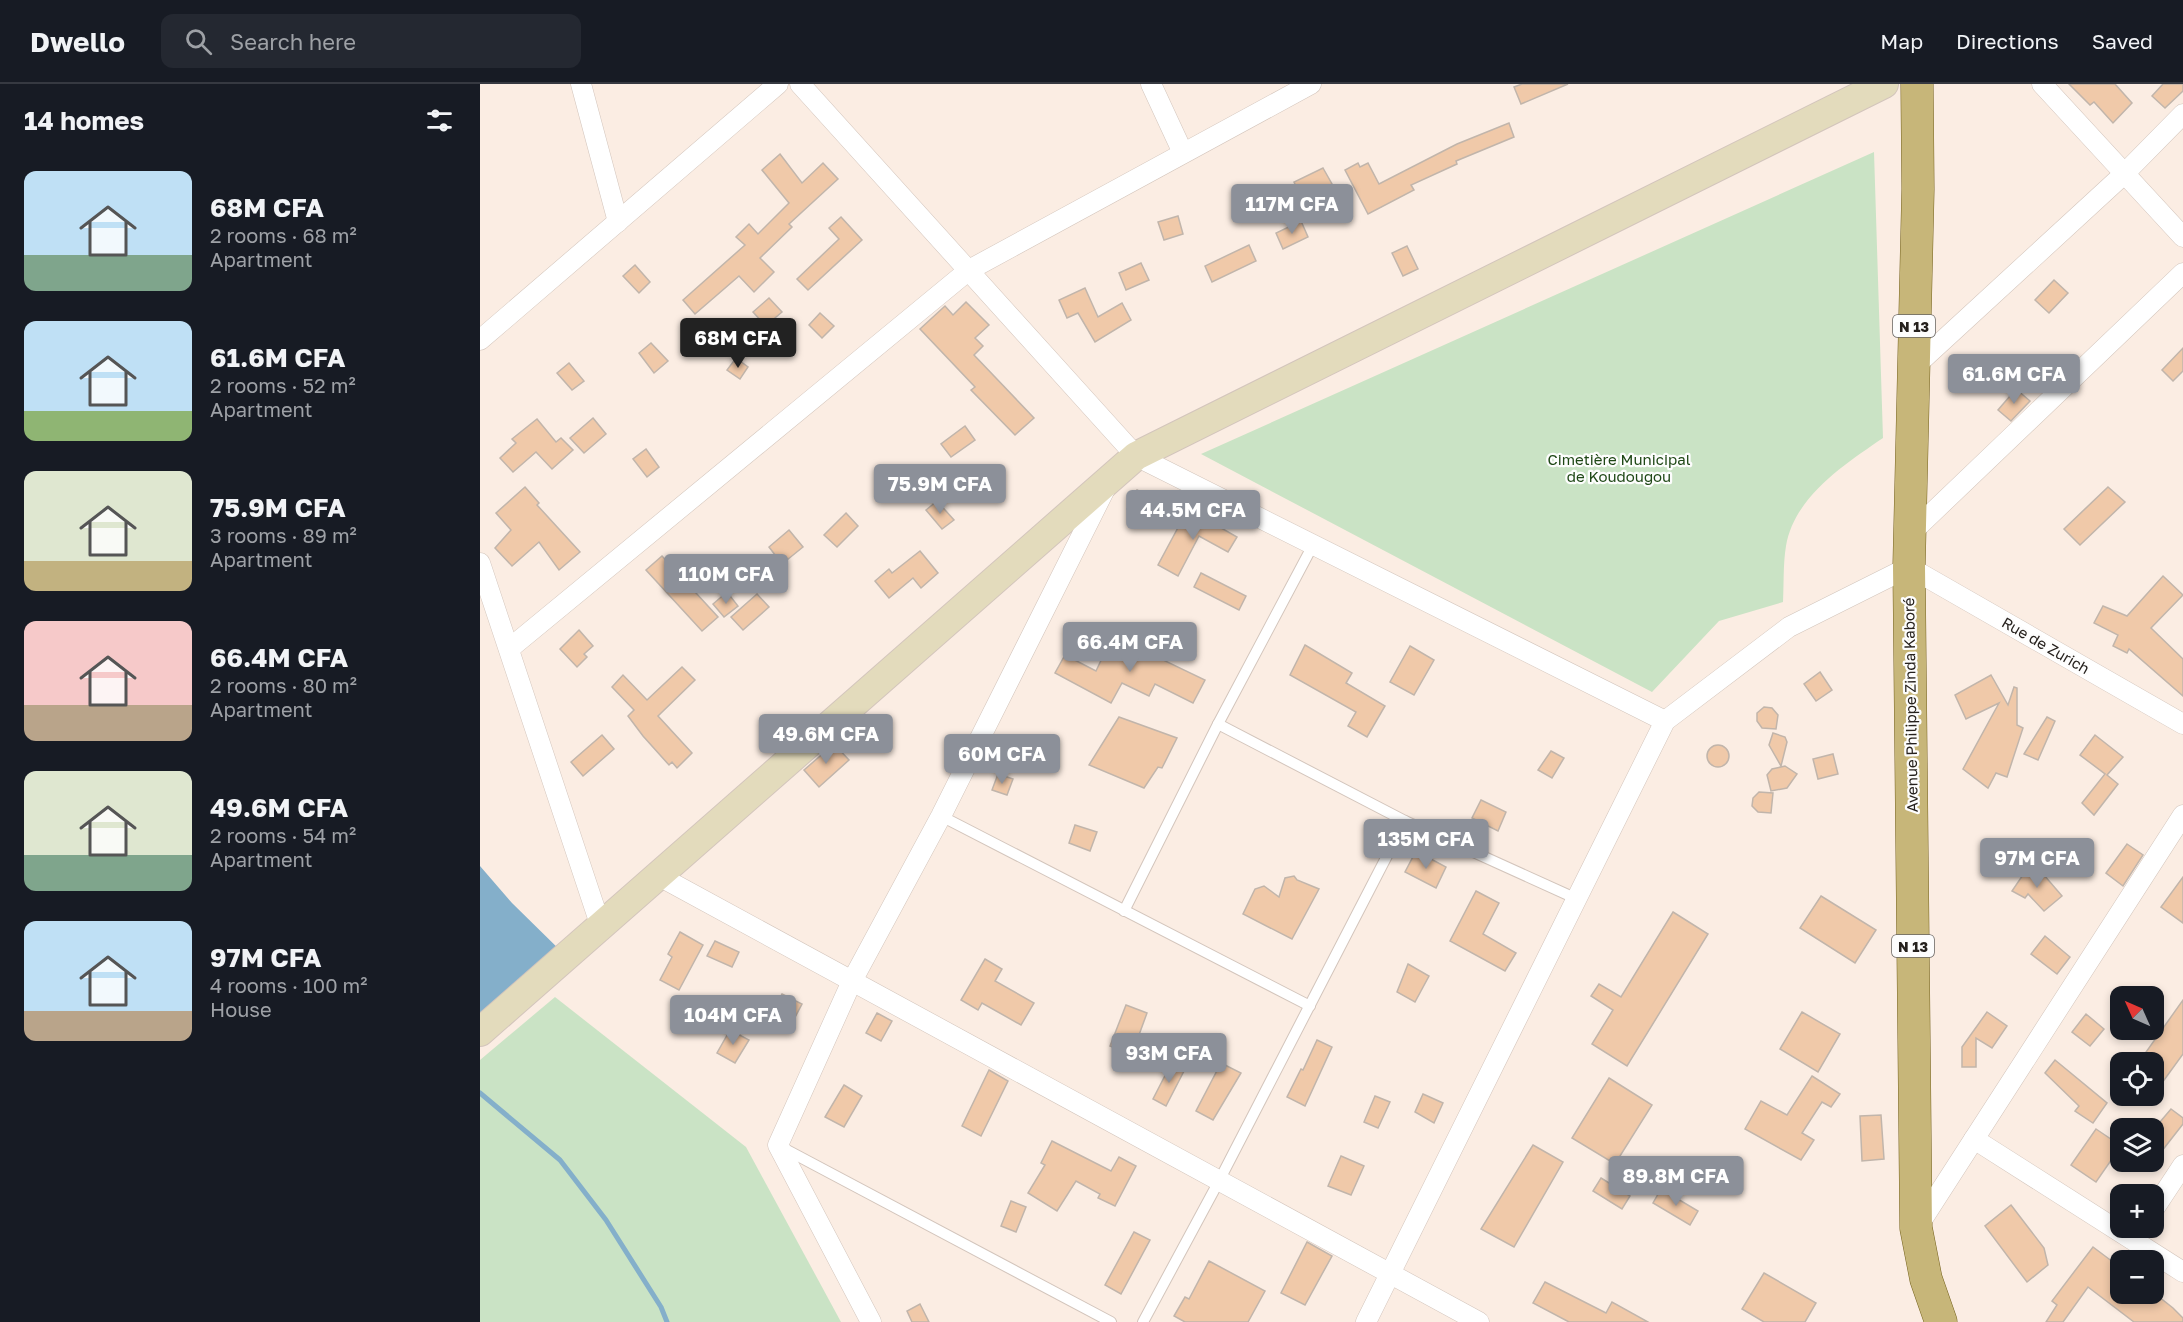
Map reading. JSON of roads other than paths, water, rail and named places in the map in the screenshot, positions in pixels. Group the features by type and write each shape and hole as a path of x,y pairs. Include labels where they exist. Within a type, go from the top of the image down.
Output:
{"main road":[{"name":"Avenue Philippe Zinda Kaboré","path":"1917,84 1918,189 1909,567 1916,1228 1926,1279 1941,1322"}],"street":[{"path":"581,84 618,222"},
{"path":"480,340 778,84"},
{"path":"800,84 1136,456 1665,722"},
{"path":"1151,84 1184,153"},
{"path":"509,649 969,270 1311,84"},
{"path":"2042,84 2183,237"},
{"path":"480,1032 1136,456 1872,86"},
{"path":"1912,368 2124,174 2183,114"},
{"path":"1910,534 2183,273"},
{"path":"871,1322 778,1145 852,981 940,816 1111,477"},
{"path":"480,563 601,927"},
{"path":"1366,1322 1665,722 1790,627 1909,567"},
{"name":"Rue de Zurich","path":"1909,567 2183,724"},
{"path":"1916,1228 2183,815"},
{"path":"659,876 1479,1322"},
{"path":"1974,1139 2110,1217"},
{"path":"2164,1194 2183,1165"},
{"path":"2144,1238 2183,1272"}],"lane":[{"path":"1124,911 1218,724 1314,545"},
{"path":"1218,724 1405,821 1577,899"},
{"path":"940,816 1310,1006"},
{"path":"1143,1322 1219,1181 1405,821"},
{"path":"778,1145 1111,1322"}],"water":[{"path":"480,866 512,903 567,957 480,1032"}],"waterway":[{"path":"480,1093 560,1160 606,1220 661,1307 667,1322"}],"park label":[{"name":"Cimetière Municipal de Koudougou","path":"1619,468"}]}
